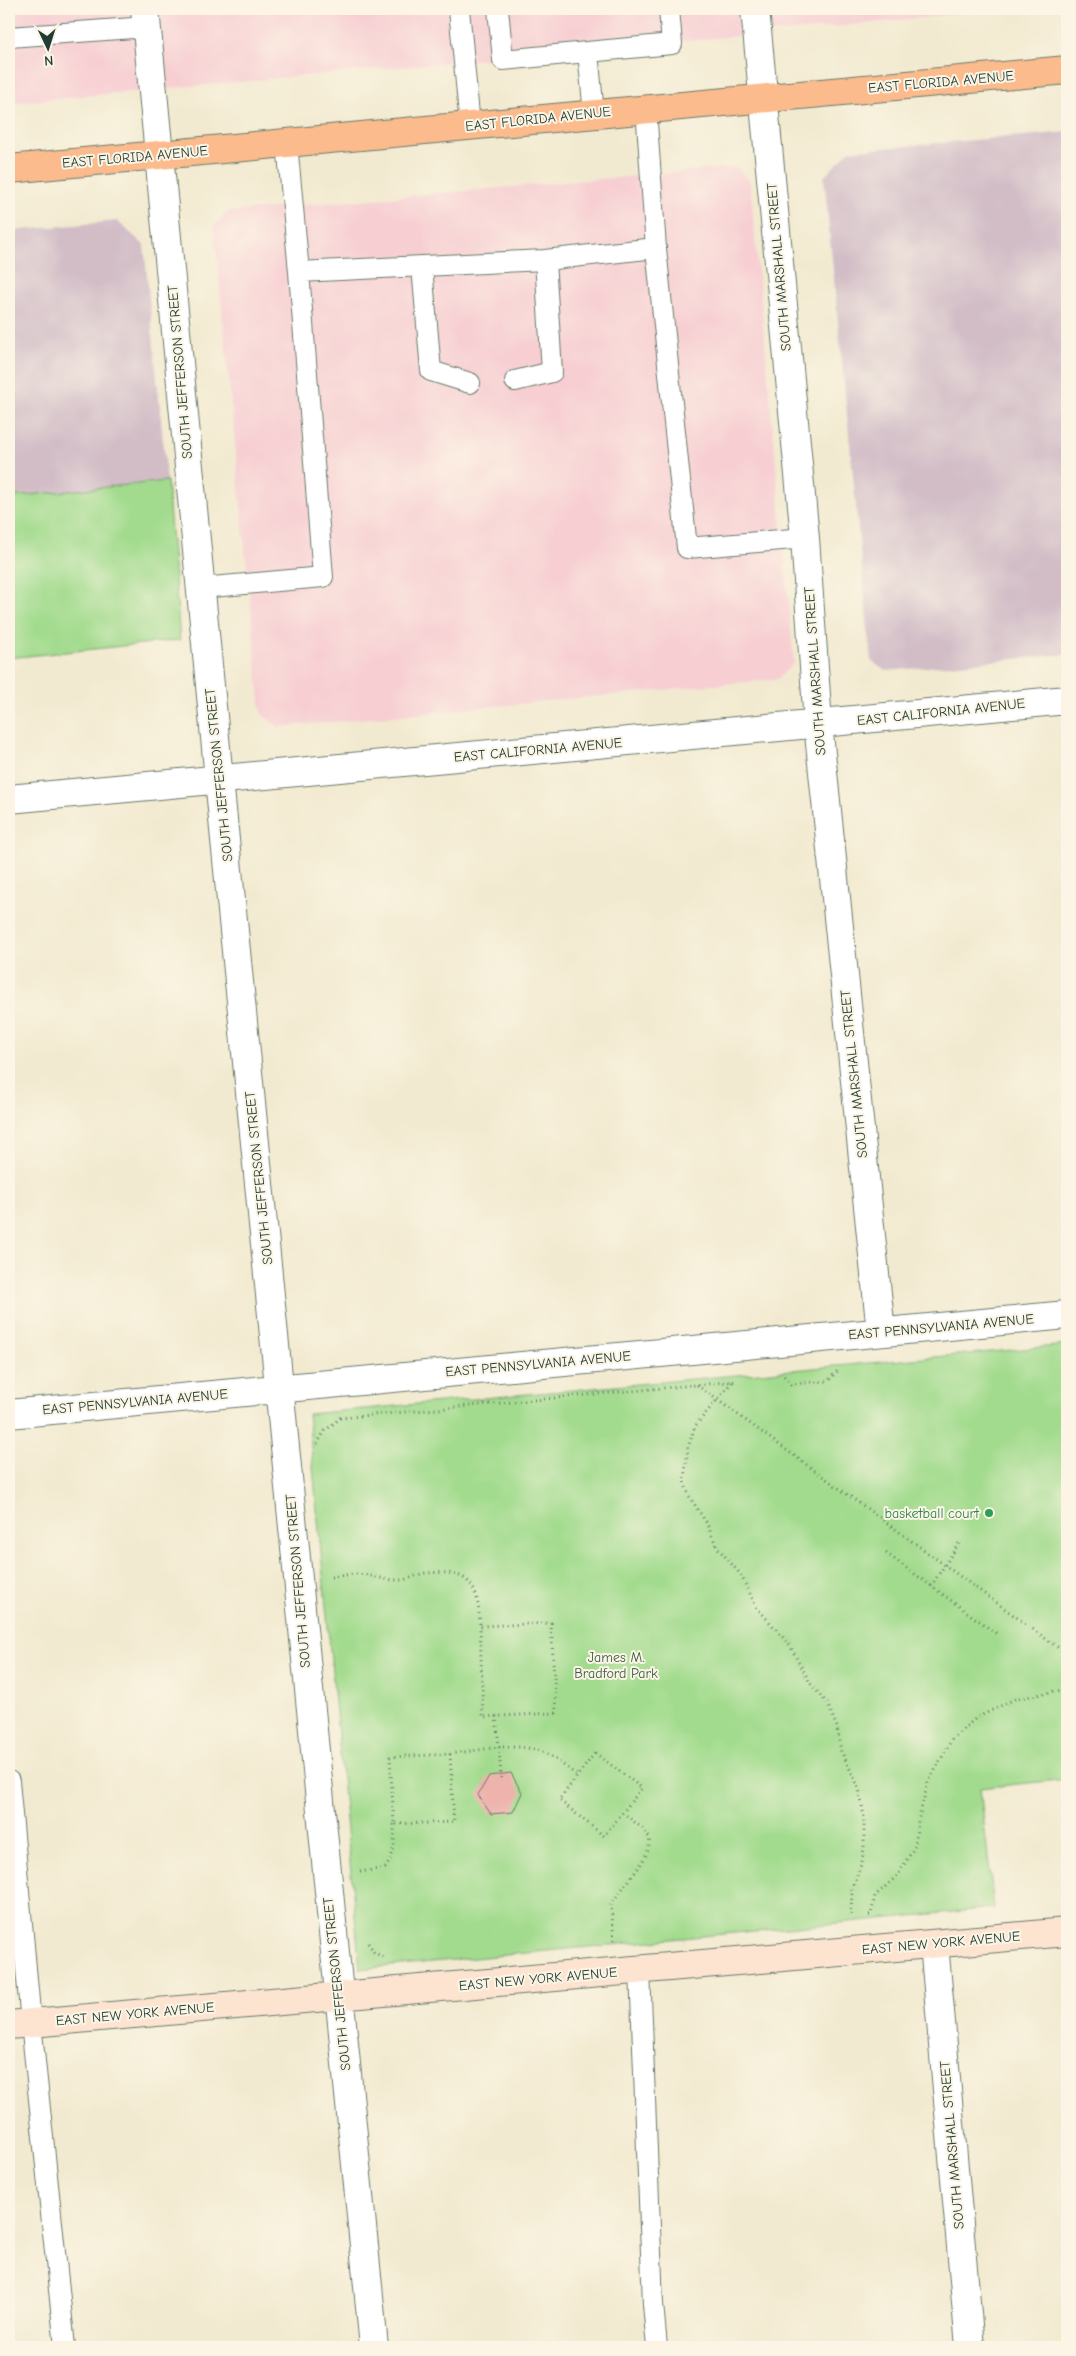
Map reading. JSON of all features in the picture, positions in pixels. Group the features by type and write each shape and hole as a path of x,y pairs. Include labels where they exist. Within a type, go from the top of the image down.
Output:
{"main road":[{"name":"EAST FLORIDA AVENUE","path":"9,169 1067,70"}],"street":[{"name":"SOUTH MARSHALL STREET","path":"755,9 805,538 818,724 881,1332"},
{"name":"SOUTH JEFFERSON STREET","path":"146,18 338,1996 374,2347"},
{"name":"EAST CALIFORNIA AVENUE","path":"9,799 1067,700"},
{"name":"EAST PENNSYLVANIA AVENUE","path":"9,1414 1067,1315"},
{"name":"EAST NEW YORK AVENUE","path":"20,2024 1067,1932"},
{"name":"SOUTH MARSHALL STREET","path":"934,1944 970,2347"}],"lane":[{"path":"459,9 470,126"},
{"path":"498,9 503,60 564,48 588,52 609,44 672,44 668,9"},
{"path":"9,37 146,18"},
{"path":"588,52 594,114"},
{"path":"646,109 656,248 687,548 805,538"},
{"path":"201,588 323,577 287,143"},
{"path":"299,272 545,260 656,248"},
{"path":"515,381 552,372 545,260"},
{"path":"422,267 431,371 470,383"},
{"path":"9,1781 20,2024 65,2347"},
{"path":"640,1970 653,2304 658,2347"}],"path":[{"path":"777,1377 786,1376 791,1384 828,1381 835,1371 845,1370"},
{"path":"318,1454 317,1444 325,1431 340,1418 741,1380"},
{"path":"732,1381 696,1426 688,1448 684,1480 689,1496 706,1522 717,1547 741,1575 757,1608 789,1644 810,1683 828,1703 837,1727 841,1751 859,1788 864,1817 862,1862 852,1889 851,1918 841,1919"},
{"path":"696,1385 1067,1654"},
{"path":"930,1586 960,1542"},
{"path":"886,1553 997,1634"},
{"path":"328,1568 330,1587"},
{"path":"329,1577 358,1574 399,1580 425,1573 457,1574 468,1581 476,1590 479,1600 483,1717 556,1713 552,1623 480,1626"},
{"path":"871,1915 874,1896 898,1875 915,1846 918,1821 928,1782 952,1738 976,1718 1015,1699 1067,1689"},
{"path":"496,1716 501,1778"},
{"path":"356,1873 385,1868 392,1859 394,1824 390,1757 450,1754 499,1747 537,1749 548,1754 578,1776"},
{"path":"595,1753 642,1788 623,1813 604,1836 559,1800 595,1753"},
{"path":"394,1824 454,1822 450,1754"},
{"path":"614,1941 611,1905 646,1856 650,1842 648,1835 623,1813"},
{"path":"364,1937 374,1952 389,1961"},
{"path":"604,1942 624,1940"}],"shaded area":[{"path":"9,9 1005,9 813,29 9,103"},
{"path":"1067,132 1067,654 886,671 871,661 824,177 849,151"},
{"path":"736,167 750,181 794,663 778,679 278,727 261,713 214,227 227,212"},
{"path":"117,221 144,245 167,481 9,497 9,231"}],"green space":[{"path":"167,481 180,640 9,658 9,497"},
{"name":"James M. Bradford Park","path":"1067,1345 1067,1779 980,1788 994,1908 360,1969 308,1414"}],"building":[{"path":"511,1773 522,1793 513,1812 491,1814 478,1795 489,1776"}],"place":[{"name":"basketball court","path":"989,1513"}]}
